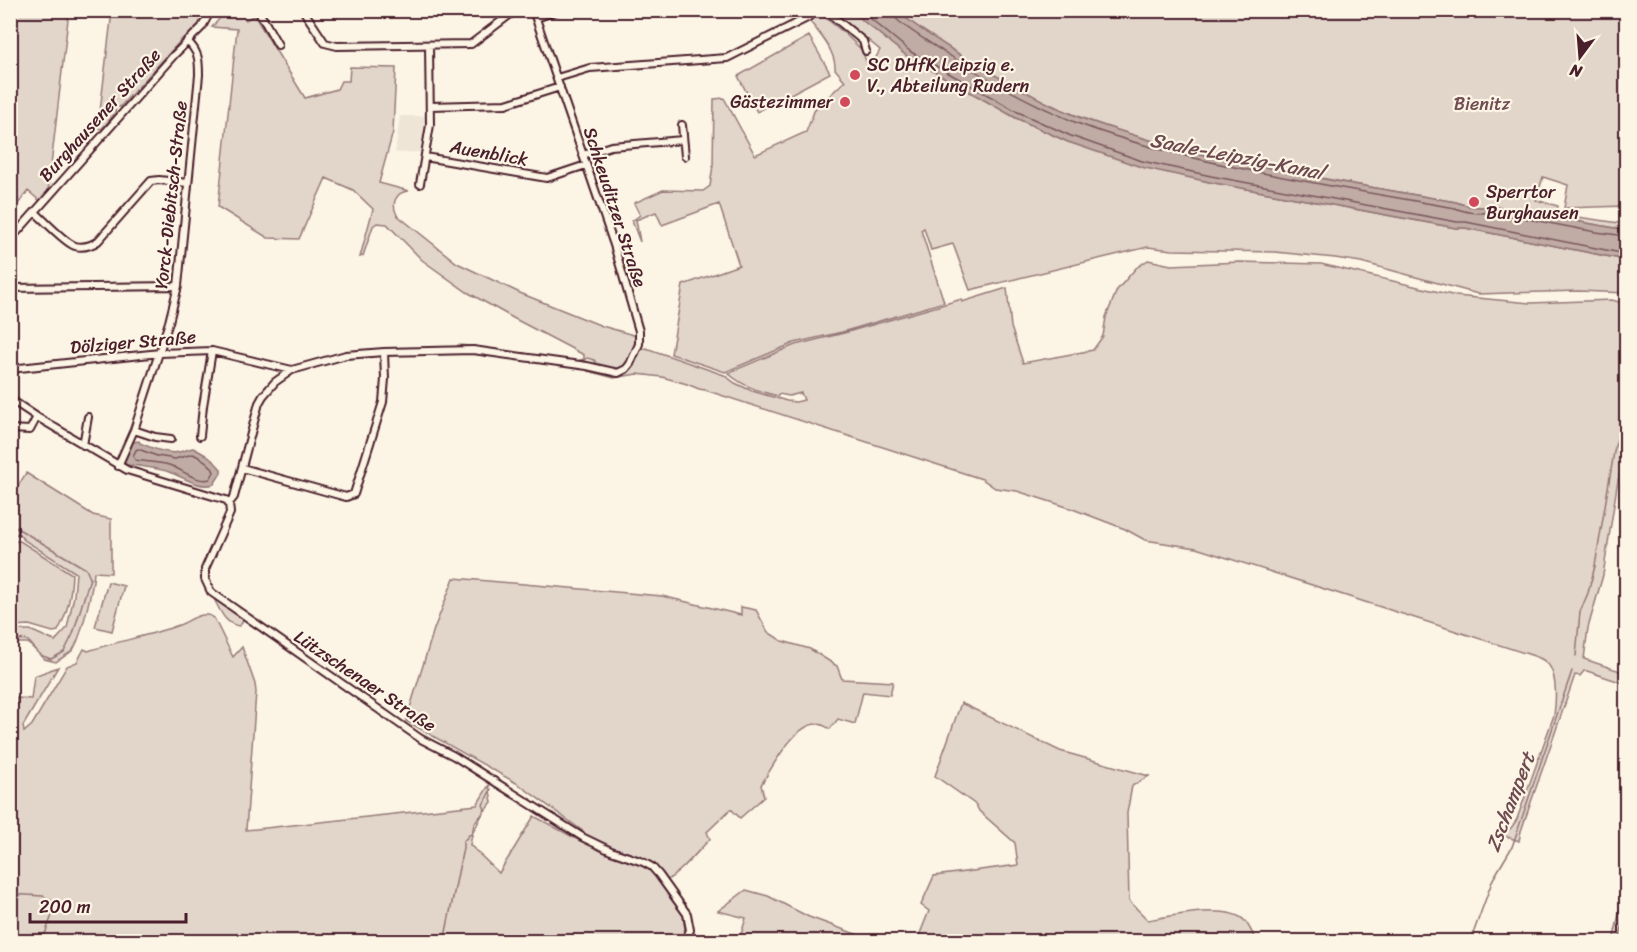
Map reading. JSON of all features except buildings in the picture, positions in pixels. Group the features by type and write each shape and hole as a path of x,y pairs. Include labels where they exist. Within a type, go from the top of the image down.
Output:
{"street":[{"name":"Burghausener Straße","path":"10,240 202,27 211,10"},
{"path":"258,10 278,45"},
{"path":"303,10 325,43 330,45 471,44 516,10"},
{"name":"Schkeuditzer Straße","path":"384,352 473,350 596,368 614,373 623,371 630,364 639,344 639,331 614,245 533,10"},
{"path":"536,18 559,10"},
{"path":"558,78 590,68 730,57 807,18 818,10"},
{"path":"825,10 863,40 866,51"},
{"name":"Yorck-Diebitsch-Straße","path":"117,465 134,430 160,353 178,286 199,75 195,48 187,41"},
{"name":"Auenblick","path":"429,45 430,125 425,157 547,178 586,165"},
{"path":"430,106 506,104 560,87"},
{"path":"682,124 685,156"},
{"path":"583,155 611,146 684,140"},
{"path":"420,184 425,157"},
{"path":"35,212 70,243 86,246 98,241 151,181 188,183"},
{"path":"10,288 178,286"},
{"path":"200,436 212,351"},
{"name":"Dölziger Straße","path":"10,369 160,353 212,351 292,370"},
{"path":"242,468 346,497 354,494 383,402 384,352 341,356 292,370"},
{"name":"Lützschenaer Straße","path":"292,370 275,382 259,404 234,497 229,503 230,513 204,569 206,584 211,592 421,739 454,756 584,838 652,867 687,914 690,930 685,942"},
{"path":"10,399 117,465 138,475 222,498 229,503"},
{"path":"10,429 30,430 37,417"},
{"path":"84,445 88,417"},
{"path":"134,430 155,437 171,439"}],"shaded area":[{"path":"400,116 427,116 424,152 395,153"}],"green space":[{"path":"11,10 69,11 48,191 40,201 28,191 11,213"},
{"path":"112,11 207,11 199,26 183,38 120,107 116,107 115,113 102,129 98,128"},
{"path":"239,11 246,20 254,15 305,98 337,89 341,81 349,81 350,67 396,68 393,132 379,183 409,191 397,196 394,207 397,215 457,263 520,293 602,326 637,336 629,361 617,371 600,367 594,360 587,358 580,363 459,347 458,345 471,346 577,361 584,359 584,355 467,292 422,260 387,224 377,223 373,226 363,256 360,257 373,209 353,190 326,178 299,239 268,238 218,207 237,29 212,27 220,18"},
{"path":"833,11 851,11 908,57 1016,118 1068,142 1209,182 1465,228 1626,260 1626,293 1579,291 1478,294 1361,262 1335,258 1275,252 1172,250 1148,247 970,290 953,244 931,250 924,228 921,230 944,302 842,332 794,343 725,372 671,354 683,285 739,265 719,204 662,225 656,212 636,220 640,242 632,221 640,215 634,203 663,190 703,191 710,186 713,165 714,99 724,98 755,155 806,132 815,109 845,81 835,69 833,55 807,18 818,12 843,32 862,50 869,70 880,50"},
{"name":"Bienitz","path":"896,11 1626,11 1626,206 1564,208 1568,185 1543,177 1536,200 1558,206 1556,214 1626,224 1626,230 1490,206 1469,206 1211,156 1144,139 1080,117 1031,95 961,56"},
{"path":"809,36 830,73 757,112 738,76"},
{"path":"1148,260 1171,265 1240,262 1321,264 1456,296 1530,303 1612,300 1626,304 1626,442 1603,575 1588,628 1584,659 1626,673 1626,684 1587,671 1580,676 1575,675 1519,841 1496,833 1509,830 1517,819 1554,715 1554,678 1545,661 1196,548 1145,540 1125,529 1070,508 1017,491 995,488 982,479 687,384 662,377 637,374 614,378 588,371 589,369 618,374 641,350 646,348 724,375 752,391 796,402 804,400 801,393 789,396 779,394 778,396 745,385 728,373 795,345 962,299 962,302 1007,288 1011,327 1023,363 1093,350 1103,336 1106,317 1117,290 1136,268"},
{"path":"26,473 93,515 111,519 111,573 94,572 79,637 72,651 56,662 44,659 28,643 19,643 11,648 11,630 30,630 55,641 67,628 76,573 24,540 18,533 11,539 11,496"},
{"path":"20,541 72,574 68,604 58,631 53,632 29,625 11,626 10,542"},
{"path":"454,578 662,596 741,615 741,607 756,610 768,632 782,641 810,649 837,666 842,679 893,682 890,695 863,692 855,724 838,719 830,729 817,724 800,731 784,748 761,785 764,797 740,818 731,809 707,832 710,839 681,869 661,884 683,915 685,929 679,942 11,941 10,735 14,734 14,730 11,730 10,703 16,703 17,698 31,699 34,676 58,667 23,726 24,732 32,725 67,666 77,662 84,649 88,651 156,632 201,615 214,618 233,657 242,647 255,684 246,830 477,805 489,785 492,802 474,824 470,845 499,873 534,816 580,841 584,832 518,784 406,721 434,629"},
{"path":"108,582 124,586 112,631 95,627"},
{"path":"215,601 243,619 239,626 227,620"},
{"path":"961,703 1060,751 1149,776 1132,786 1127,813 1129,901 1148,920 1199,912 1226,913 1237,916 1247,923 1256,941 917,941 929,911 921,905 934,876 1018,865 1015,843 979,811 976,805 935,776"},
{"path":"746,890 768,896 809,917 875,941 739,941 746,918 718,911"},
{"path":"1626,899 1626,934 1624,941 1613,941 1622,901"}],"water":[{"path":"851,11 896,11 971,62 1051,105 1108,127 1205,155 1318,178 1469,206 1490,206 1626,230 1626,260 1465,228 1209,182 1141,167 1068,142 1016,118 908,57"},
{"path":"139,441 149,447 170,452 193,448 215,462 221,469 221,473 214,484 202,485 165,471 126,465 124,461 132,442"}],"waterway":[{"name":"Zschampert","path":"1576,656 1580,612 1595,566 1615,446 1626,410"},
{"path":"10,524 86,569 90,578 73,634 64,652 51,659 41,655 27,640 10,642"},
{"name":"Zschampert","path":"1470,942 1493,879 1512,847 1572,671"},
{"path":"444,942 463,842 472,834 485,809 483,805 491,789"},
{"path":"10,894 43,896 52,901 54,910 42,942"},
{"path":"1619,942 1626,909"}],"place":[{"name":"SC DHfK Leipzig e. V., Abteilung Rudern","path":"855,75"},
{"name":"Gästezimmer","path":"845,102"},
{"name":"Sperrtor Burghausen","path":"1474,202"}],"water label":[{"name":"Saale-Leipzig-Kanal","path":"1237,156"}]}
